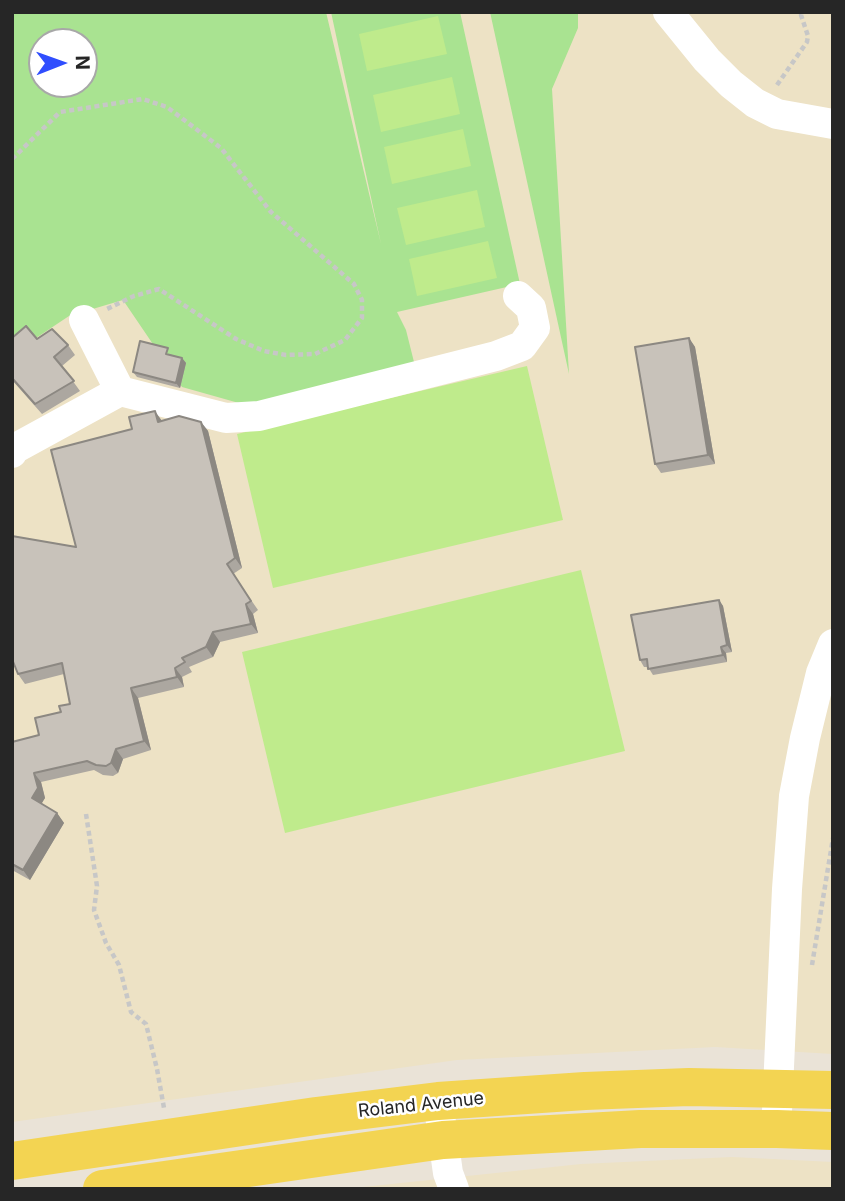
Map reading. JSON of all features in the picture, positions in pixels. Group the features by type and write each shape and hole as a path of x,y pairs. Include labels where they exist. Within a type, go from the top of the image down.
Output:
{"main road":[{"name":"Roland Avenue","path":"12,1161 316,1116 438,1101 598,1090 833,1090"},
{"name":"Roland Avenue","path":"102,1189 443,1140 615,1130 833,1131"}],"lane":[{"path":"668,12 707,61 755,103 777,114 833,124"},
{"path":"12,453 14,449 121,391 226,418 259,416 496,356 522,346 535,328 531,308 518,296"},
{"path":"84,320 121,391"},
{"path":"777,1129 787,889 794,796 821,673 833,644"},
{"path":"438,1101 449,1179 454,1189"}],"path":[{"path":"775,90 807,43 808,36 801,15 803,12"},
{"path":"12,159 60,112 143,99 167,107 221,148 271,212 354,284 362,300 362,318 345,340 315,354 286,355 264,351 236,340 159,289 134,296 84,320"},
{"path":"86,814 97,886 94,910 106,943 119,965 131,1012 146,1024 157,1069"},
{"path":"811,968 833,838"}],"shaded area":[{"path":"12,12 833,12 833,1054 715,1047 457,1060 12,1122"},
{"path":"732,1157 833,1162 833,1189 344,1189 581,1164"}],"green space":[{"path":"12,12 326,12 381,244 331,12 460,12 520,284 397,312 406,330 415,366 253,407 182,387 123,300 69,316 12,354"},
{"path":"490,12 578,12 578,28 552,89 569,374"},
{"path":"438,16 447,54 367,71 359,34"},
{"path":"452,77 460,114 381,132 373,95"},
{"path":"463,129 471,166 392,184 384,147"},
{"path":"477,190 485,227 406,245 397,208"},
{"path":"488,241 497,278 417,296 409,259"},
{"path":"527,366 563,520 273,588 237,434"},
{"path":"581,570 625,751 285,833 242,652"}],"building":[{"path":"26,326 37,339 52,329 68,345 54,357 74,381 35,404 12,378 12,338"},
{"path":"689,338 708,455 655,464 635,347"},
{"path":"140,341 168,348 166,354 182,358 176,383 133,372"},
{"path":"155,411 158,422 179,416 201,422 235,558 227,564 251,601 246,604 251,624 213,632 206,647 182,658 185,662 175,668 177,677 131,688 144,741 116,749 111,763 106,766 87,761 34,773 38,788 32,798 57,813 23,870 12,864 12,742 39,735 35,718 61,712 59,706 70,704 62,663 18,674 12,659 12,536 76,547 51,450 132,429 129,417"},
{"path":"719,600 727,645 721,647 723,655 648,669 647,659 640,660 631,615"}]}
